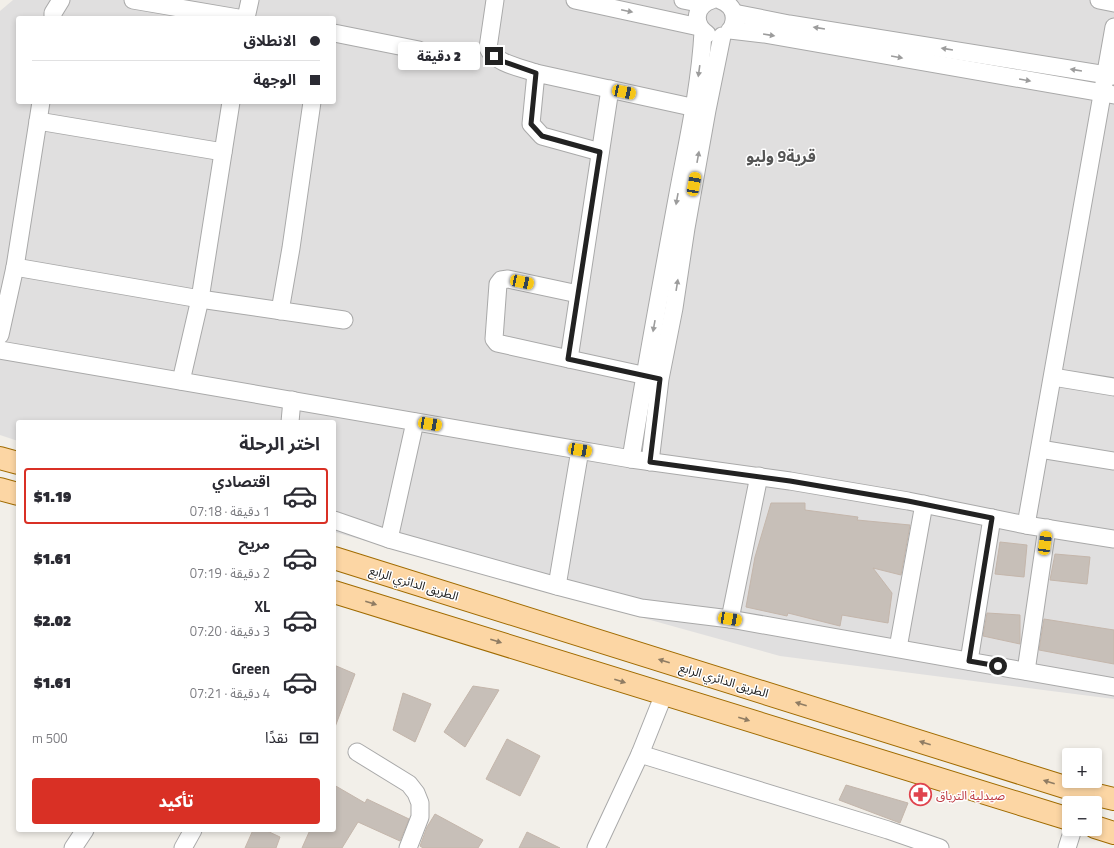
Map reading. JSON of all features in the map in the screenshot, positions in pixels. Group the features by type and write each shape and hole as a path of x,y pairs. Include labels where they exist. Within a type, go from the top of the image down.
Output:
{"main road":[{"path":"0,458 16,462"},
{"path":"0,489 16,493"},
{"name":"الطريق الدائري الرابع","path":"336,559 1060,786 1114,799"},
{"path":"336,593 1062,817"},
{"path":"1102,829 1114,832"}],"street":[{"path":"53,16 61,0"},
{"path":"134,0 226,16"},
{"path":"246,16 250,0"},
{"path":"495,0 488,48 490,52 499,60 536,73 700,109"},
{"path":"575,0 701,29 712,36 726,33 764,34 1108,94"},
{"path":"683,0 717,3 796,25 1109,75"},
{"path":"1099,0 1114,3"},
{"path":"631,459 652,377 674,308 686,228 700,109 702,49 701,29 697,17 700,8 717,3"},
{"path":"700,109 726,33 734,22 717,3"},
{"path":"1026,525 1108,94 1114,27"},
{"path":"336,33 419,50"},
{"path":"536,73 531,124 535,130 542,136 600,152"},
{"path":"568,359 610,89"},
{"path":"0,335 15,267 41,104"},
{"path":"181,381 200,299 231,104"},
{"path":"280,311 291,248 312,104"},
{"path":"38,121 222,152"},
{"path":"15,267 200,299 344,320"},
{"path":"578,294 508,278 501,280 498,284 494,339 497,343 652,377"},
{"path":"0,350 631,459 759,476 924,504 1026,525 1114,539"},
{"path":"650,462 652,377"},
{"path":"1053,377 1114,387"},
{"path":"290,420 292,400"},
{"path":"388,539 415,422"},
{"path":"1040,449 1114,461"},
{"path":"557,586 580,450"},
{"path":"730,619 759,476"},
{"path":"898,648 924,504"},
{"path":"969,661 992,518"},
{"path":"336,521 388,539 641,608 730,619 1114,687"},
{"path":"1026,671 1047,528"},
{"path":"596,848 640,754 664,694"},
{"path":"357,752 409,784 416,793 420,803 420,817 408,848"},
{"path":"640,754 888,830 940,848"},
{"path":"73,848 84,832"},
{"path":"183,848 192,832"},
{"path":"1067,848 1071,836"}],"shaded area":[{"path":"13,0 1114,0 1114,699 780,656 336,533 336,420 16,420 16,440 0,435 0,11"}],"building":[{"path":"771,503 805,503 805,510 858,517 857,520 910,525 901,575 873,568 892,593 888,623 842,615 840,626 788,613 787,616 746,607 755,557"},
{"path":"1000,542 1027,545 1024,577 995,574"},
{"path":"1055,554 1090,557 1087,584 1050,580"},
{"path":"987,613 1020,615 1020,644 983,636"},
{"path":"1044,619 1114,630 1114,664 1039,650"},
{"path":"336,666 355,674 336,724"},
{"path":"473,686 499,690 465,747 444,732"},
{"path":"403,693 431,704 415,742 393,730"},
{"path":"507,739 540,756 520,796 486,779"},
{"path":"846,785 908,803 900,823 839,800"},
{"path":"336,786 365,803 367,799 409,819 400,841 358,822 342,848 302,848 309,832 336,832"},
{"path":"435,814 483,840 478,848 423,848 420,846 427,827"},
{"path":"252,832 269,832 280,837 276,848 245,848"},
{"path":"527,832 560,848 519,848"}],"place":[{"name":"صيدلية الترياق","path":"921,795"}],"district":[{"name":"قرية9 وليو","path":"781,156"}],"route":[{"path":"494,56 499,60 536,73 531,124 535,130 542,136 600,152 568,359 660,379 650,462 790,481 908,501 992,518 969,661 998,666"}]}
